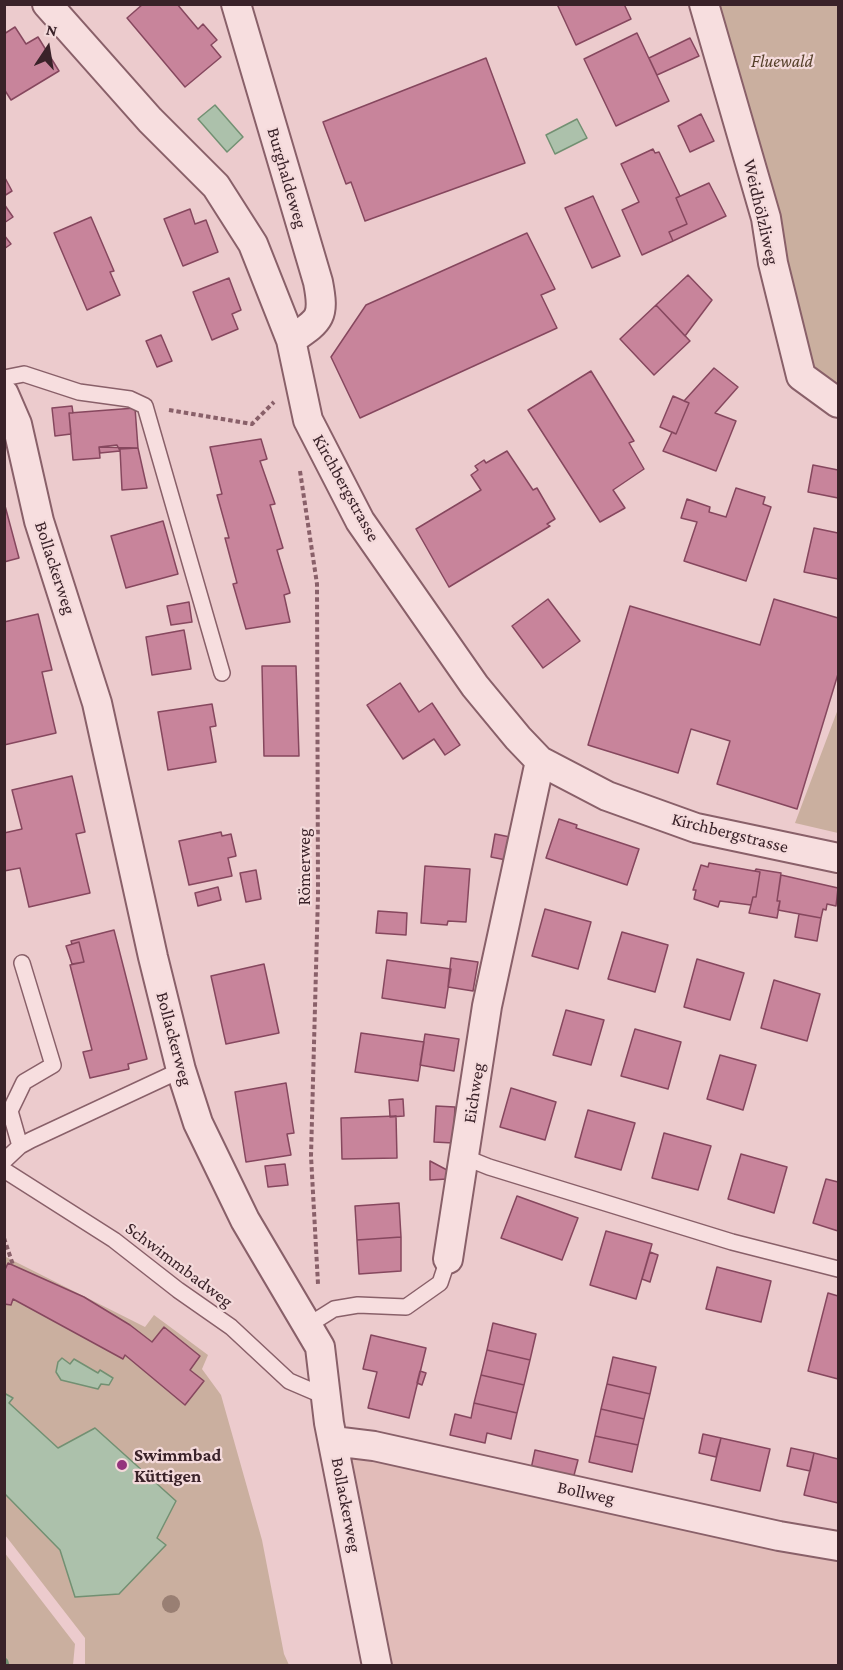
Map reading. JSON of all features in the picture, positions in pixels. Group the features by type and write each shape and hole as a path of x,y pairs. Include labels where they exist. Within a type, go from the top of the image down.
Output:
{"street":[{"name":"Kirchbergstrasse","path":"47,4 150,120 216,186 253,244 291,340 308,420 360,521 475,686 540,761 607,796 696,828 838,858"},
{"name":"Burghaldeweg","path":"236,4 318,282 322,306 314,324 291,340"},
{"name":"Weidhölzliweg","path":"704,4 766,218 773,263 801,376 838,403"},
{"name":"Bollackerweg","path":"4,394 16,424 39,521 97,703 181,1070 198,1123 245,1220 314,1322 320,1347 324,1396 377,1665"},
{"name":"Eichweg","path":"448,1259 487,1006 540,761"},
{"name":"Bollweg","path":"333,1441 374,1446 779,1536 838,1546"}],"lane":[{"path":"4,378 24,374 79,392 130,399 145,406 222,673"},
{"path":"20,1146 10,1111 24,1082 53,1065 22,963"},
{"path":"4,1161 20,1146 181,1070"},
{"path":"464,1157 489,1167 732,1242 838,1269"},
{"name":"Schwimmbadweg","path":"4,1170 114,1240 177,1290 231,1327 289,1382 324,1396"},
{"name":"Eichweg","path":"314,1322 334,1309 358,1305 406,1307 440,1283 448,1259"}],"path":[{"path":"145,406 252,424 274,401 277,391"},
{"name":"Römerweg","path":"300,470 317,584 318,895 311,1156 314,1322"},
{"path":"4,1238 13,1264"}],"shaded area":[{"path":"215,105 243,137 227,152 198,119"},
{"path":"577,119 587,138 555,154 546,135"},
{"path":"62,1358 70,1364 74,1359 98,1373 100,1370 113,1378 109,1385 101,1384 98,1389 61,1380 56,1372 58,1362"},
{"path":"4,1393 13,1398 9,1403 58,1448 95,1428 176,1501 157,1538 166,1545 119,1594 75,1597 60,1550 5,1494"},
{"path":"333,1441 838,1546 838,1665 377,1665"}],"green space":[{"name":"Fluewald","path":"709,5 838,5 838,389 808,373"},
{"path":"838,709 838,833 795,823"},
{"name":"Swimmbad Küttigen","path":"4,1256 145,1327 154,1315 208,1355 202,1369 221,1395 262,1540 284,1654 289,1665 85,1665 85,1638 5,1535"},
{"path":"4,1552 75,1644 73,1665 5,1665"}],"building":[{"path":"143,4 177,4 198,29 203,24 217,40 211,45 221,57 185,87 127,18"},
{"path":"557,4 624,4 631,19 576,45"},
{"path":"15,27 26,44 38,37 59,71 11,100 4,89 4,34"},
{"path":"637,33 669,101 616,126 584,59"},
{"path":"690,38 699,56 657,75 649,58"},
{"path":"486,58 525,163 365,221 351,182 346,184 323,122"},
{"path":"701,114 714,141 690,152 678,126"},
{"path":"653,149 655,153 659,152 680,196 676,198 687,224 669,232 673,241 642,255 622,210 639,202 621,164"},
{"path":"4,176 12,191 4,196"},
{"path":"709,183 726,216 673,241 669,232 687,224 676,198"},
{"path":"593,196 620,256 592,268 565,208"},
{"path":"4,204 13,217 4,223"},
{"path":"190,209 195,224 206,220 218,252 183,266 164,219"},
{"path":"91,217 114,271 110,272 120,295 87,310 54,233"},
{"path":"527,233 555,289 541,295 557,328 360,418 331,357 366,305"},
{"path":"4,235 11,244 4,249"},
{"path":"688,275 712,300 685,336 656,305"},
{"path":"229,278 241,310 232,314 238,329 212,340 193,292"},
{"path":"656,305 690,341 654,375 620,339"},
{"path":"161,335 172,361 157,367 146,341"},
{"path":"714,368 738,387 715,413 736,421 716,471 663,451 672,432 676,434 689,403 684,401"},
{"path":"591,371 634,441 629,443 644,469 613,490 625,508 600,522 528,410"},
{"path":"673,396 689,403 676,434 660,427"},
{"path":"72,406 73,413 69,413 71,434 55,436 52,408"},
{"path":"135,408 138,448 99,447 100,458 73,460 69,413"},
{"path":"261,439 267,459 260,461 275,504 270,505 283,548 277,550 290,593 284,595 290,622 246,629 233,584 237,583 225,538 229,538 217,495 222,494 210,447"},
{"path":"117,445 120,451 100,453 99,447"},
{"path":"138,448 147,488 122,490 120,449"},
{"path":"507,451 533,490 537,488 555,519 547,524 550,526 449,587 416,529 481,490 471,475 478,470 475,466 484,460 486,463"},
{"path":"813,465 838,470 838,498 808,492"},
{"path":"736,488 765,497 763,504 771,507 746,581 684,561 697,522 681,518 687,499 710,507 709,512 726,517"},
{"path":"4,502 19,558 4,562"},
{"path":"163,521 178,574 126,588 111,536"},
{"path":"814,528 838,533 838,579 804,572"},
{"path":"548,599 580,641 543,668 512,626"},
{"path":"774,599 838,618 838,674 797,809 717,784 730,741 691,729 678,773 588,745 630,606 760,645"},
{"path":"189,602 192,622 171,625 167,606"},
{"path":"38,614 52,670 42,672 56,733 4,745 4,622"},
{"path":"184,630 191,669 152,675 146,637"},
{"path":"262,666 296,666 299,756 264,756"},
{"path":"400,683 419,712 432,703 460,745 445,755 434,739 403,759 367,705"},
{"path":"212,704 216,726 210,727 216,762 168,770 158,712"},
{"path":"72,776 85,832 76,834 90,893 29,907 20,868 4,871 4,833 22,829 12,790"},
{"path":"559,819 577,825 576,828 639,849 627,885 546,858"},
{"path":"221,832 222,836 231,834 236,856 228,858 232,876 189,885 179,841"},
{"path":"495,834 510,837 506,860 491,857"},
{"path":"709,863 760,872 756,897 753,897 751,905 720,901 718,907 694,899 696,890 693,890 701,865 708,867"},
{"path":"425,866 470,869 466,922 448,921 447,925 421,923"},
{"path":"756,869 781,873 777,918 749,913 753,897 756,897 760,872 755,871"},
{"path":"256,870 261,899 246,902 240,873"},
{"path":"781,875 838,888 836,906 827,904 821,918 778,910"},
{"path":"218,887 221,900 198,906 195,893"},
{"path":"545,909 591,922 578,969 532,956"},
{"path":"378,911 407,913 406,935 376,933"},
{"path":"799,914 821,918 817,941 795,937"},
{"path":"114,930 147,1059 128,1064 129,1069 90,1078 83,1052 92,1050 70,965 84,962 79,942 72,944 71,941"},
{"path":"622,932 668,945 655,992 608,979"},
{"path":"79,942 84,962 72,964 66,946"},
{"path":"451,958 478,962 473,991 448,987"},
{"path":"697,959 744,973 730,1020 684,1007"},
{"path":"387,960 451,969 445,1008 382,998"},
{"path":"264,964 279,1033 226,1044 211,976"},
{"path":"774,980 820,994 807,1041 761,1028"},
{"path":"566,1010 604,1020 591,1065 553,1055"},
{"path":"635,1029 681,1042 668,1089 621,1076"},
{"path":"361,1033 424,1042 418,1081 355,1072"},
{"path":"425,1034 459,1039 454,1071 420,1065"},
{"path":"720,1055 756,1065 743,1110 707,1099"},
{"path":"286,1083 294,1133 287,1134 291,1155 246,1162 235,1092"},
{"path":"511,1088 556,1102 545,1140 500,1127"},
{"path":"403,1099 404,1116 390,1117 389,1100"},
{"path":"436,1106 455,1107 453,1143 434,1142"},
{"path":"588,1110 635,1123 621,1170 575,1157"},
{"path":"396,1116 397,1158 342,1159 341,1118"},
{"path":"664,1133 711,1146 698,1190 652,1178"},
{"path":"741,1154 787,1167 774,1213 728,1199"},
{"path":"430,1161 447,1170 447,1179 430,1180"},
{"path":"285,1164 288,1185 268,1187 265,1166"},
{"path":"826,1179 838,1182 838,1231 813,1223"},
{"path":"517,1196 578,1218 562,1260 501,1238"},
{"path":"399,1203 401,1237 357,1240 355,1206"},
{"path":"606,1231 652,1244 636,1299 590,1285"},
{"path":"401,1237 401,1271 359,1274 357,1240"},
{"path":"650,1252 658,1255 650,1282 642,1279"},
{"path":"8,1263 84,1297 130,1325 152,1342 164,1327 200,1356 190,1370 204,1381 185,1405 125,1355 123,1359 13,1299 11,1305 4,1304 4,1272"},
{"path":"717,1267 771,1281 761,1322 706,1309"},
{"path":"828,1293 838,1296 838,1379 808,1371"},
{"path":"493,1323 536,1334 530,1360 487,1350"},
{"path":"371,1335 426,1348 409,1418 368,1408 377,1372 363,1369"},
{"path":"487,1350 530,1360 524,1385 481,1375"},
{"path":"613,1357 656,1367 650,1394 607,1384"},
{"path":"420,1371 426,1373 422,1385 417,1383"},
{"path":"481,1375 524,1385 517,1413 474,1403"},
{"path":"607,1384 650,1394 644,1419 601,1409"},
{"path":"474,1403 517,1413 511,1439 487,1433 485,1443 450,1435 455,1414 471,1418"},
{"path":"601,1409 644,1419 638,1445 595,1436"},
{"path":"703,1434 721,1438 716,1457 699,1453"},
{"path":"595,1436 638,1445 632,1472 589,1462"},
{"path":"721,1438 770,1449 760,1491 711,1480"},
{"path":"791,1448 814,1453 810,1471 787,1466"},
{"path":"535,1450 578,1460 573,1479 531,1469"},
{"path":"814,1453 838,1459 838,1503 804,1495"}],"waterway":[{"path":"4,1662 5,1666"}],"place":[{"name":"Swimmbad Küttigen","path":"122,1465"}]}
